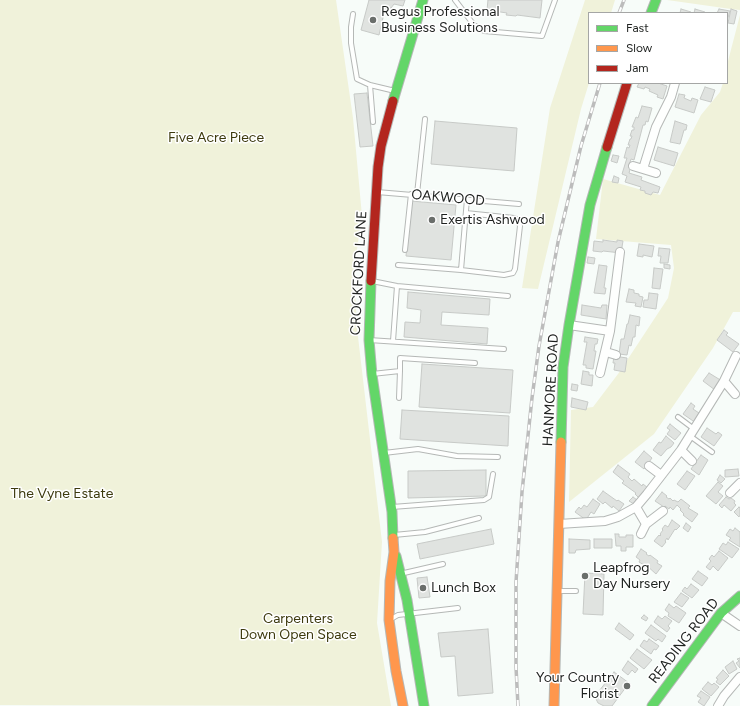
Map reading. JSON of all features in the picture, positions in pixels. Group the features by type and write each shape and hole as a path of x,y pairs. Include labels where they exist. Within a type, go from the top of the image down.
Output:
{"street":[{"name":"CROCKFORD LANE","path":"402,706 389,620 390,581 394,552 391,507 372,374 369,340 370,281 378,167 381,146 423,0"},
{"path":"651,12 656,0"},
{"name":"HANMORE ROAD","path":"554,706 563,367 590,205 627,84"},
{"path":"643,169 656,127 671,97 675,84"},
{"path":"634,166 656,173"},
{"path":"600,373 610,331 620,252"},
{"path":"569,325 610,331"},
{"path":"606,352 616,355"},
{"path":"559,524 605,521 618,517 636,507 681,450 724,381 736,356"},
{"path":"724,381 735,394"},
{"path":"681,450 692,461"},
{"path":"649,466 661,475"},
{"path":"636,507 646,524"},
{"path":"641,534 646,524 663,511"},
{"name":"CROCKFORD LANE","path":"394,552 410,615 424,706"},
{"name":"READING ROAD","path":"652,706 721,612 740,596"},
{"path":"721,612 740,626"},
{"path":"718,706 724,696 740,677"}],"lane":[{"path":"455,0 474,25 484,30 542,36 555,0"},
{"path":"353,14 351,43 357,79 370,85 396,92"},
{"path":"370,85 373,122"},
{"path":"416,194 425,119"},
{"name":"OAKWOOD","path":"377,192 416,194 519,204"},
{"path":"405,250 411,194"},
{"path":"461,270 467,199"},
{"path":"398,265 504,275 513,273 515,269 520,226 518,220 514,218 466,213"},
{"path":"370,281 397,286 508,296"},
{"path":"393,341 397,286"},
{"path":"369,340 504,349"},
{"path":"399,398 400,358 475,363"},
{"path":"372,374 400,371"},
{"path":"678,417 712,452"},
{"path":"384,453 418,449 457,456 498,457"},
{"path":"391,507 484,500 490,495 493,474"},
{"path":"393,535 425,532 479,518"},
{"path":"390,581 404,572 443,564"},
{"path":"557,591 576,591"},
{"path":"389,620 398,615 410,615 414,613 458,608"}],"green space":[{"name":"Five Acre Piece","path":"0,0 336,0 353,118 362,216 354,269 357,328 382,542 377,623 391,706 0,705"},
{"path":"585,0 615,0 611,12 588,12 589,84 581,109 538,289 522,288 550,108"},
{"path":"667,0 740,0 740,10 731,9"},
{"path":"740,15 740,312 733,312 713,348 654,434 569,502 571,410 593,407 618,374 668,298 674,268 671,245 596,239 603,179 660,195 701,115 720,92 723,84 728,84 728,61"}],"building":[{"name":"Regus Professional Business Solutions","path":"369,0 405,0 403,6 394,4 391,8 385,9 379,35 361,30"},
{"path":"488,0 542,0 540,18 506,15 507,13 487,10"},
{"path":"681,9 691,12 680,12"},
{"path":"695,9 705,12 694,12"},
{"path":"719,9 730,11 728,18 728,12 718,12"},
{"path":"731,9 737,11 734,24 728,23"},
{"path":"638,84 661,84 667,86 663,99 657,97 658,95 649,91 650,89 645,87 644,89 637,87"},
{"path":"705,87 715,90 711,102 700,99"},
{"path":"367,93 373,146 360,147 354,94"},
{"path":"679,94 685,95 684,98 691,101 692,98 698,100 694,113 675,107"},
{"path":"642,106 652,108 648,122 646,121 645,125 643,125 634,160 631,159 629,173 642,177 641,180 660,187 658,193 653,192 651,195 640,190 641,187 625,182 627,176 622,174 627,158 624,158 627,147 629,148 630,145 628,145 632,136 630,136 632,130 634,130 634,127 632,127 636,117 638,118"},
{"path":"435,121 517,128 514,171 431,164"},
{"path":"675,121 687,125 680,144 670,142"},
{"path":"658,147 678,153 674,166 654,160"},
{"path":"613,155 619,156 617,163 611,161"},
{"path":"614,176 619,178 618,183 612,182"},
{"name":"Exertis Ashwood","path":"411,201 456,205 451,260 406,256"},
{"path":"603,240 617,242 617,240 623,241 621,253 593,251 594,241 603,242"},
{"path":"639,244 654,246 652,257 643,255 643,257 637,256"},
{"path":"659,248 670,249 668,263 660,263 661,256 658,256"},
{"path":"588,257 595,258 594,264 587,263"},
{"path":"664,264 670,265 670,269 664,268"},
{"path":"599,265 607,266 604,288 606,288 605,294 594,293"},
{"path":"654,268 663,269 660,289 652,288"},
{"path":"629,289 634,290 634,293 643,297 641,307 635,306 636,303 626,302"},
{"path":"408,292 490,299 489,315 442,312 441,325 488,328 487,344 404,337 405,322 420,323 421,310 407,308"},
{"path":"649,293 658,294 656,309 643,307 644,300 648,300"},
{"path":"582,305 601,308 602,305 607,305 606,319 581,315"},
{"path":"630,315 640,317 639,326 636,325 635,337 633,337 631,346 629,345 627,355 619,354 621,339 624,339"},
{"path":"724,330 728,333 726,335 739,344 733,352 717,340"},
{"path":"585,337 598,339 597,344 595,344 594,351 596,351 593,369 586,368 586,365 583,365 587,342 584,342"},
{"path":"614,356 627,358 625,372 614,370"},
{"path":"422,364 513,370 510,413 419,407"},
{"path":"583,371 589,372 589,375 593,375 592,386 581,384"},
{"path":"709,373 722,381 715,390 703,381"},
{"path":"572,384 578,385 577,391 571,390"},
{"path":"572,398 588,402 586,410 571,407"},
{"path":"691,403 695,406 693,409 702,415 696,423 683,414"},
{"path":"402,410 509,416 508,446 400,439"},
{"path":"670,424 681,433 675,440 667,434 670,430 667,428"},
{"path":"707,428 716,434 718,432 722,435 714,446 701,437"},
{"path":"666,436 674,443 661,456 653,450"},
{"path":"644,451 652,458 644,469 635,462"},
{"path":"701,455 708,460 699,475 691,469"},
{"path":"618,465 630,474 628,477 632,481 634,479 642,486 643,484 648,488 639,498 635,494 636,493 622,483 624,481 613,472"},
{"path":"738,469 739,476 725,477 725,470"},
{"path":"486,470 486,496 408,498 408,471"},
{"path":"687,471 695,476 685,490 677,484"},
{"path":"720,475 725,479 721,483 717,480"},
{"path":"718,482 723,486 718,492 723,496 716,504 706,496"},
{"path":"603,491 624,504 619,511 613,506 612,508 605,502 603,504 597,499"},
{"path":"662,492 667,496 666,497 673,501 678,502 681,499 690,506 688,508 698,514 692,522 683,515 684,514 680,510 681,509 677,505 673,510 670,507 669,509 665,506 664,507 655,501"},
{"path":"633,497 637,500 634,504 629,501"},
{"path":"726,497 735,501 734,503 736,505 731,511 724,505 722,508 719,505"},
{"path":"593,499 600,504 594,514 591,512 586,520 575,512 579,507 581,509 584,505 587,507"},
{"path":"739,507 740,515 739,517 734,512"},
{"path":"672,520 680,526 676,530 675,529 668,540 667,538 662,547 654,541 659,535 661,535 662,529 665,525 668,527"},
{"path":"686,523 691,527 688,532 683,528"},
{"path":"735,528 740,532 740,547 729,540 731,538 726,535 730,529 733,531"},
{"path":"491,529 494,544 420,559 417,544"},
{"path":"615,534 619,534 619,537 633,535 633,547 626,547 626,551 621,551 621,546 616,546"},
{"path":"569,539 590,540 590,549 576,550 575,553 569,553"},
{"path":"594,539 612,539 612,548 594,548"},
{"path":"728,542 739,549 732,558 719,549 723,543 726,545"},
{"path":"641,549 647,553 646,554 658,561 657,563 662,566 656,574 645,564 644,565 639,562 640,560 636,557"},
{"path":"719,551 728,558 718,571 713,566 710,570 706,567 711,561 709,559 712,555 714,557"},
{"path":"698,571 708,578 702,586 692,579"},
{"path":"585,573 604,574 603,615 583,614"},
{"name":"Lunch Box","path":"427,577 430,597 419,598 417,578"},
{"path":"691,584 699,590 692,598 682,591 685,587 687,589"},
{"path":"681,593 689,598 682,607 674,602"},
{"path":"669,604 674,608 676,606 686,613 679,623 668,616 669,613 665,610"},
{"path":"644,615 648,618 646,621 641,618"},
{"path":"658,616 662,619 665,616 672,621 668,626 670,628 667,632 654,622"},
{"path":"619,623 634,635 630,640 615,629"},
{"path":"651,625 666,636 662,642 658,639 656,641 645,633"},
{"path":"488,629 493,693 458,696 455,656 441,657 438,633"},
{"path":"649,639 659,646 656,650 654,649 651,654 640,646 644,640 647,642"},
{"path":"637,649 652,660 644,669 630,658"},
{"path":"740,658 740,668 736,663 739,661 737,659"},
{"path":"628,661 638,669 635,673 632,670 628,675 622,670"},
{"path":"733,661 737,669 729,674 725,667"},
{"path":"723,670 729,676 720,685 716,682 718,679 716,678"},
{"path":"614,672 629,683 612,706 604,706 598,703 596,699 601,692 599,691"},
{"path":"708,682 712,685 714,683 719,687 711,696 702,689"},
{"path":"701,691 710,697 704,706 698,702 701,698 697,696"}],"railway":[{"path":"619,12 624,0"},
{"path":"518,706 516,667 516,582 522,492 532,398 539,346 558,242 581,146 600,84"}],"traffic: fast":[{"path":"393,101 423,0"},
{"path":"651,12 656,0"},
{"path":"561,442 563,367 569,325 590,205 607,147"},
{"path":"371,281 369,340 372,375 392,512 393,538"},
{"path":"396,556 407,600 424,706"},
{"path":"652,706 721,613 740,596"}],"traffic: slow":[{"path":"554,706 561,442"},
{"path":"393,538 394,552 390,581 389,620 396,671 403,706"}],"traffic: jam":[{"path":"607,147 627,84"},
{"path":"371,281 378,167 381,146 393,101"}],"place":[{"name":"Regus Professional Business Solutions","path":"373,20"},
{"name":"Exertis Ashwood","path":"432,220"},
{"name":"Leapfrog Day Nursery","path":"585,576"},
{"name":"Lunch Box","path":"423,588"},
{"name":"Your Country Florist","path":"627,686"}],"park label":[{"name":"The Vyne Estate","path":"62,494"},
{"name":"Carpenters Down Open Space","path":"298,628"}]}
